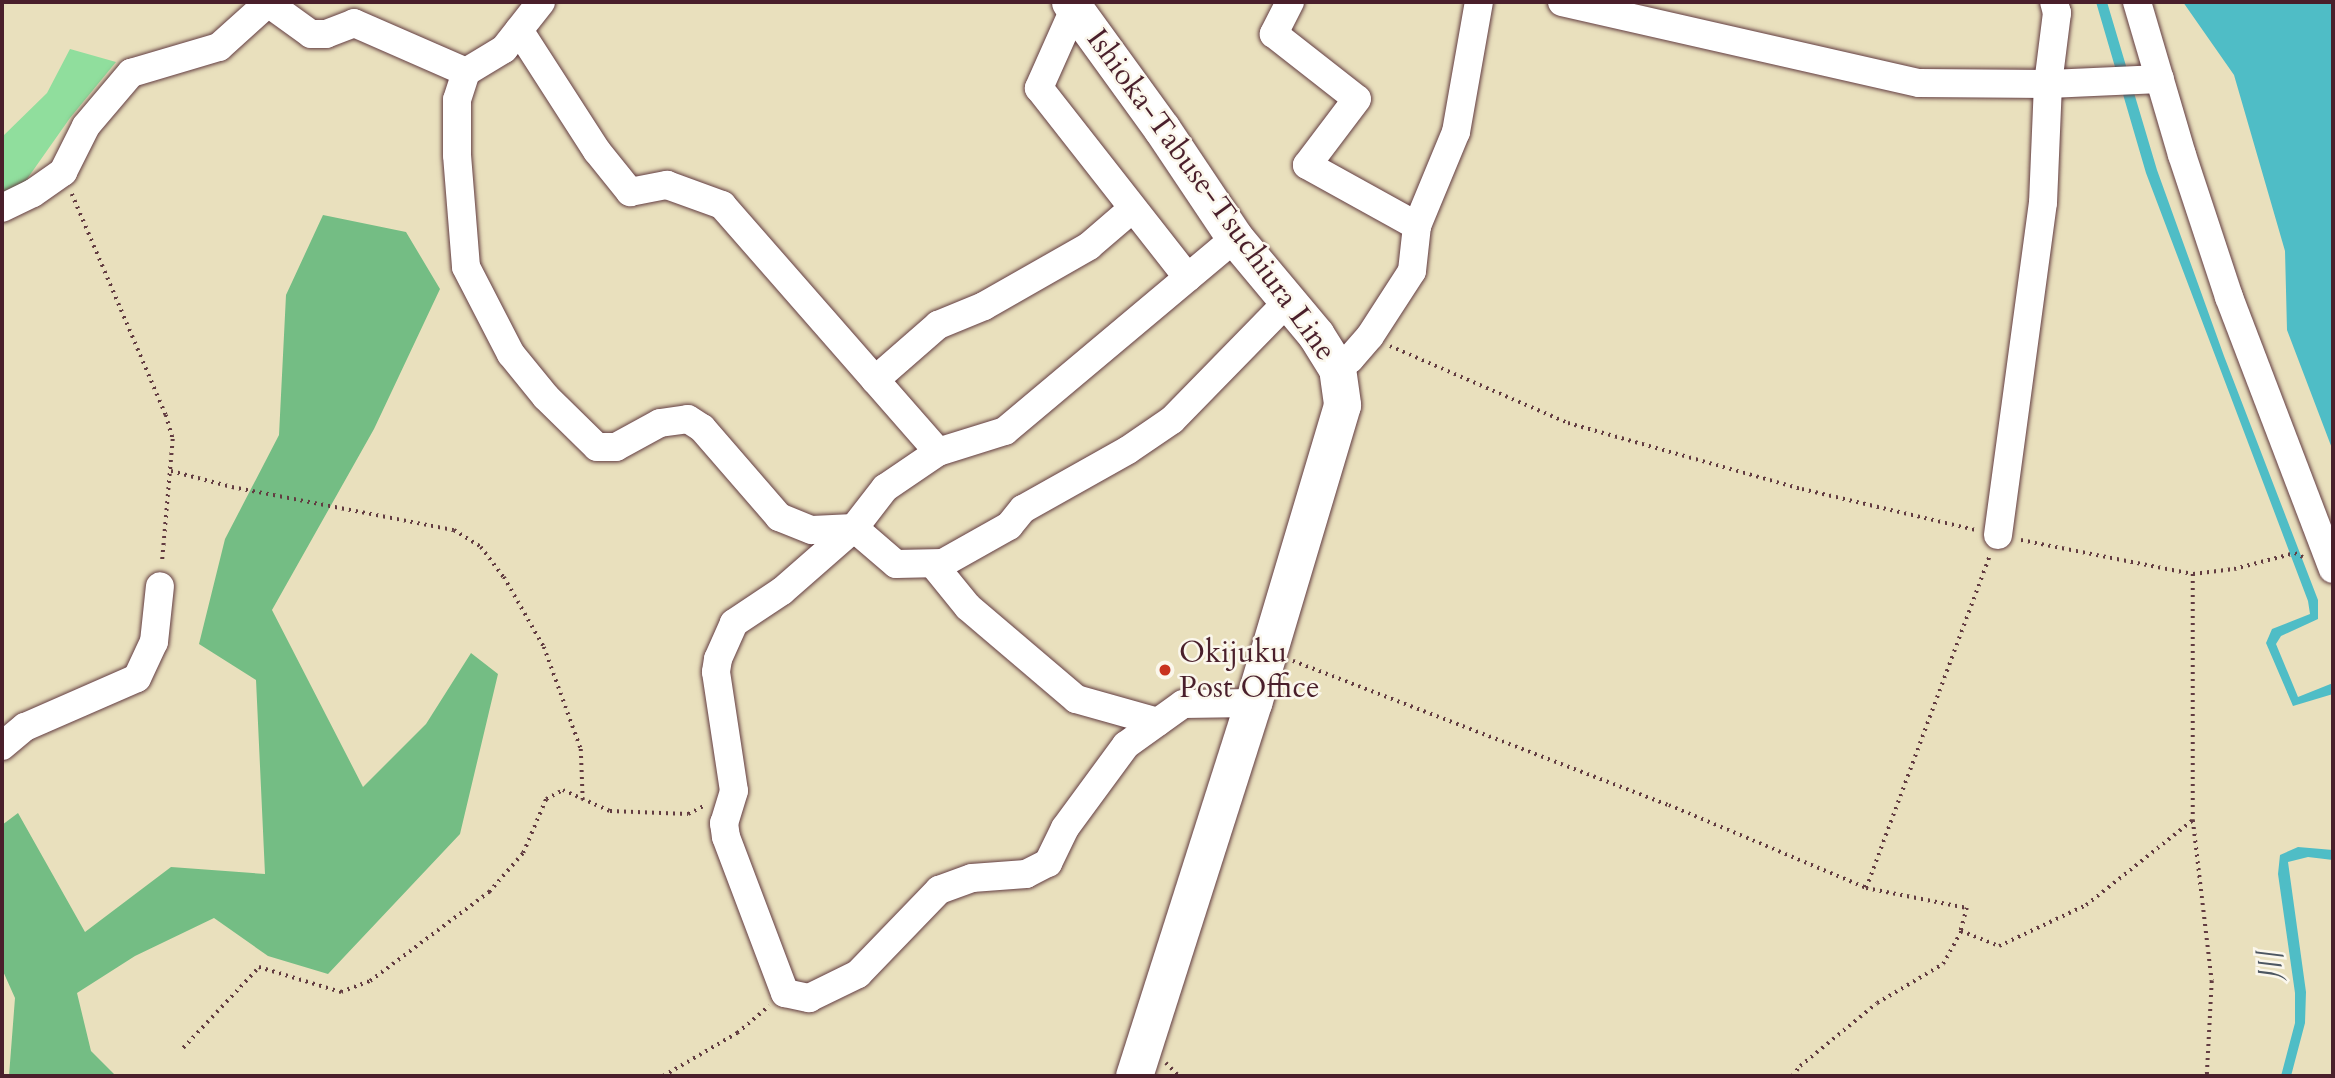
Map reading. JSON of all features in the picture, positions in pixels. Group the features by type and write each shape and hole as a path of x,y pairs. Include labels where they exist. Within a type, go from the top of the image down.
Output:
{"main road":[{"name":"Ishioka-Tabuse-Tsuchiura Line","path":"1073,4 1235,239 1315,335 1336,368 1342,405 1253,703 1168,977 1134,1076"}],"street":[{"path":"2,208 33,193 63,172 86,126 131,73 219,47 268,2 311,34 326,34 354,23 466,72"},
{"path":"541,2 504,49 466,72 457,100 457,155 466,267 511,355 546,397 597,447 616,447 660,423 688,419 702,428 779,517 812,530 854,528 897,564 943,564 1009,526 1023,509 1128,450 1172,420 1287,302"},
{"path":"1290,2 1274,34 1357,99 1307,166 1417,226"},
{"path":"1336,368 1350,359 1370,336 1412,271 1417,226 1456,132 1479,2"},
{"path":"1562,2 1919,83 2048,84 2137,80"},
{"path":"1998,535 2043,203 2048,84 2057,13 2054,2"},
{"path":"2137,2 2137,80 2229,297 2333,569"},
{"path":"1073,4 1039,88 1188,278"},
{"path":"519,30 597,151 630,192 667,185 722,205 938,452"},
{"path":"875,380 938,325 984,306 1089,246 1132,209"},
{"path":"1235,239 1005,431 938,452 885,488 854,528 782,591 734,623 718,659 716,672 734,791 724,823 726,837 785,993 809,998 858,974 939,890 972,878 1026,874 1048,863 1065,828 1126,746 1183,704 1253,703"},
{"path":"933,564 968,607 1076,699 1158,722"},
{"path":"2,747 25,727 137,678 154,642 160,586"}],"path":[{"path":"63,172 166,415 173,439 160,586"},
{"path":"1370,336 1568,423 1802,489 1998,535 2193,574 2234,569 2295,553 2304,558"},
{"path":"171,471 232,487 454,530 481,547 504,576 544,647 581,749 583,800"},
{"path":"1866,888 1998,535"},
{"path":"2193,574 2193,820 2212,981 2207,1076"},
{"path":"1269,651 1669,804 1866,888 1967,908 1961,931 1943,964 1877,1003 1792,1076"},
{"path":"183,1048 259,968 341,992 370,981 489,892 523,853 546,799 563,790 610,811 688,814 734,791"},
{"path":"1961,931 1999,946 2085,905 2193,820"},
{"path":"663,1076 737,1033 785,993"}],"green space":[{"path":"70,49 116,62 70,118 20,189 2,195 2,137 47,93"},
{"path":"323,215 406,232 440,289 374,429 272,610 363,787 426,724 471,653 498,674 460,834 328,974 268,956 214,918 135,956 77,993 91,1051 116,1076 9,1076 15,998 2,969 2,825 18,813 85,932 171,867 265,874 256,680 199,644 225,539 279,435 286,295"}],"water":[{"path":"2096,2 2107,2 2157,170 2224,356 2318,600 2318,619 2281,636 2276,644 2298,697 2333,683 2333,694 2293,706 2266,643 2272,629 2310,614 2308,601 2146,173"},
{"path":"2183,2 2333,2 2333,451 2287,330 2285,251 2234,75"},
{"path":"2298,847 2333,850 2333,860 2308,857 2288,862 2306,992 2305,1023 2291,1076 2281,1076 2295,1023 2295,993 2278,874 2280,855"}],"place":[{"name":"Okijuku Post Office","path":"1165,670"}],"water label":[{"name":"川","path":"2273,967"}]}
